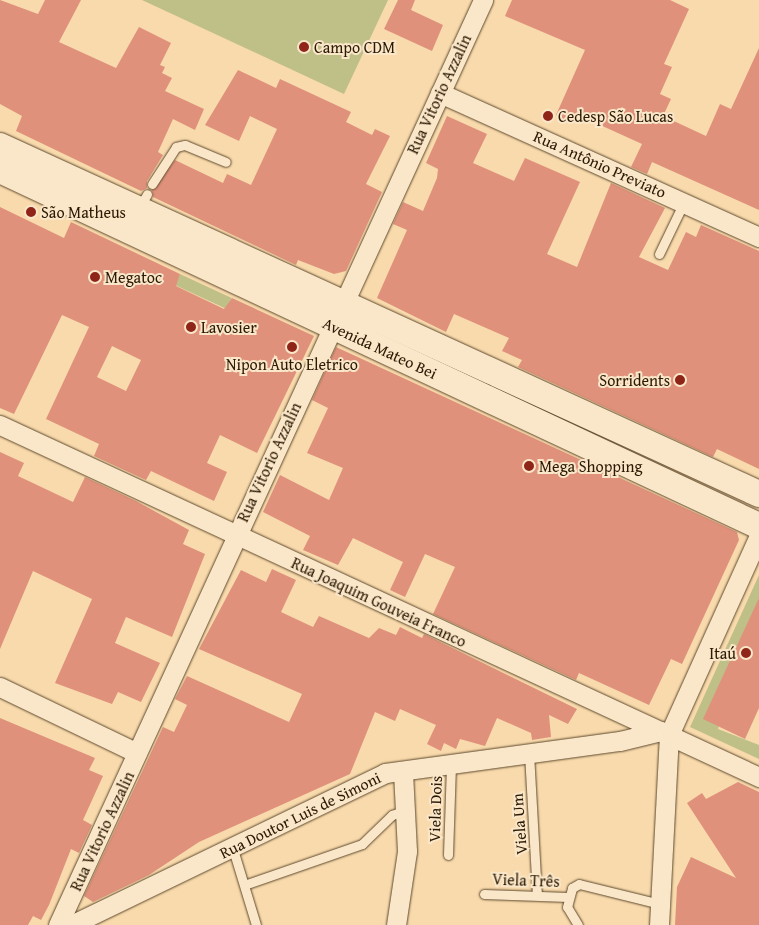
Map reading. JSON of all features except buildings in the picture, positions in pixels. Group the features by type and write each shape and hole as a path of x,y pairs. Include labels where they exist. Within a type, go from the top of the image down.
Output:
{"main road":[{"name":"Avenida Mateo Bei","path":"0,146 142,202 337,315 759,526"},
{"name":"Avenida Mateo Bei","path":"0,170 759,494"}],"street":[{"name":"Rua Vitorio Azzalin","path":"58,925 138,753 235,536 483,0"},
{"name":"Rua Antônio Previato","path":"440,93 759,237"},
{"name":"Rua Joaquim Gouveia Franco","path":"0,425 235,536 759,777"},
{"path":"659,925 665,733 759,536"},
{"path":"0,687 138,753"},
{"name":"Rua Doutor Luis de Simoni","path":"71,925 348,788 403,771 665,733"},
{"path":"396,925 405,884 406,810 403,771"}],"lane":[{"path":"152,184 176,147 185,145 226,162"},
{"path":"658,254 684,202"},
{"name":"Viela Um","path":"529,752 537,894"},
{"name":"Viela Dois","path":"448,855 451,764"},
{"path":"247,884 362,844 392,815 406,810"},
{"path":"232,846 247,884 256,925"},
{"name":"Viela Três","path":"578,925 568,911 568,897 579,884 661,904"},
{"name":"Viela Três","path":"484,894 537,894 568,897"}],"green space":[{"name":"Campo CDM","path":"142,0 388,0 344,94"},
{"path":"180,274 232,298 227,309 175,285"},
{"path":"759,575 759,598 718,729 759,745 759,759 690,727"}],"place":[{"name":"Campo CDM","path":"304,47"},
{"name":"Cedesp São Lucas","path":"548,116"},
{"name":"São Matheus","path":"31,212"},
{"name":"Megatoc","path":"95,277"},
{"name":"Lavosier","path":"191,327"},
{"name":"Nipon Auto Eletrico","path":"292,347"},
{"name":"Sorridents","path":"680,380"},
{"name":"Mega Shopping","path":"529,466"},
{"name":"Itaú","path":"746,653"}]}
